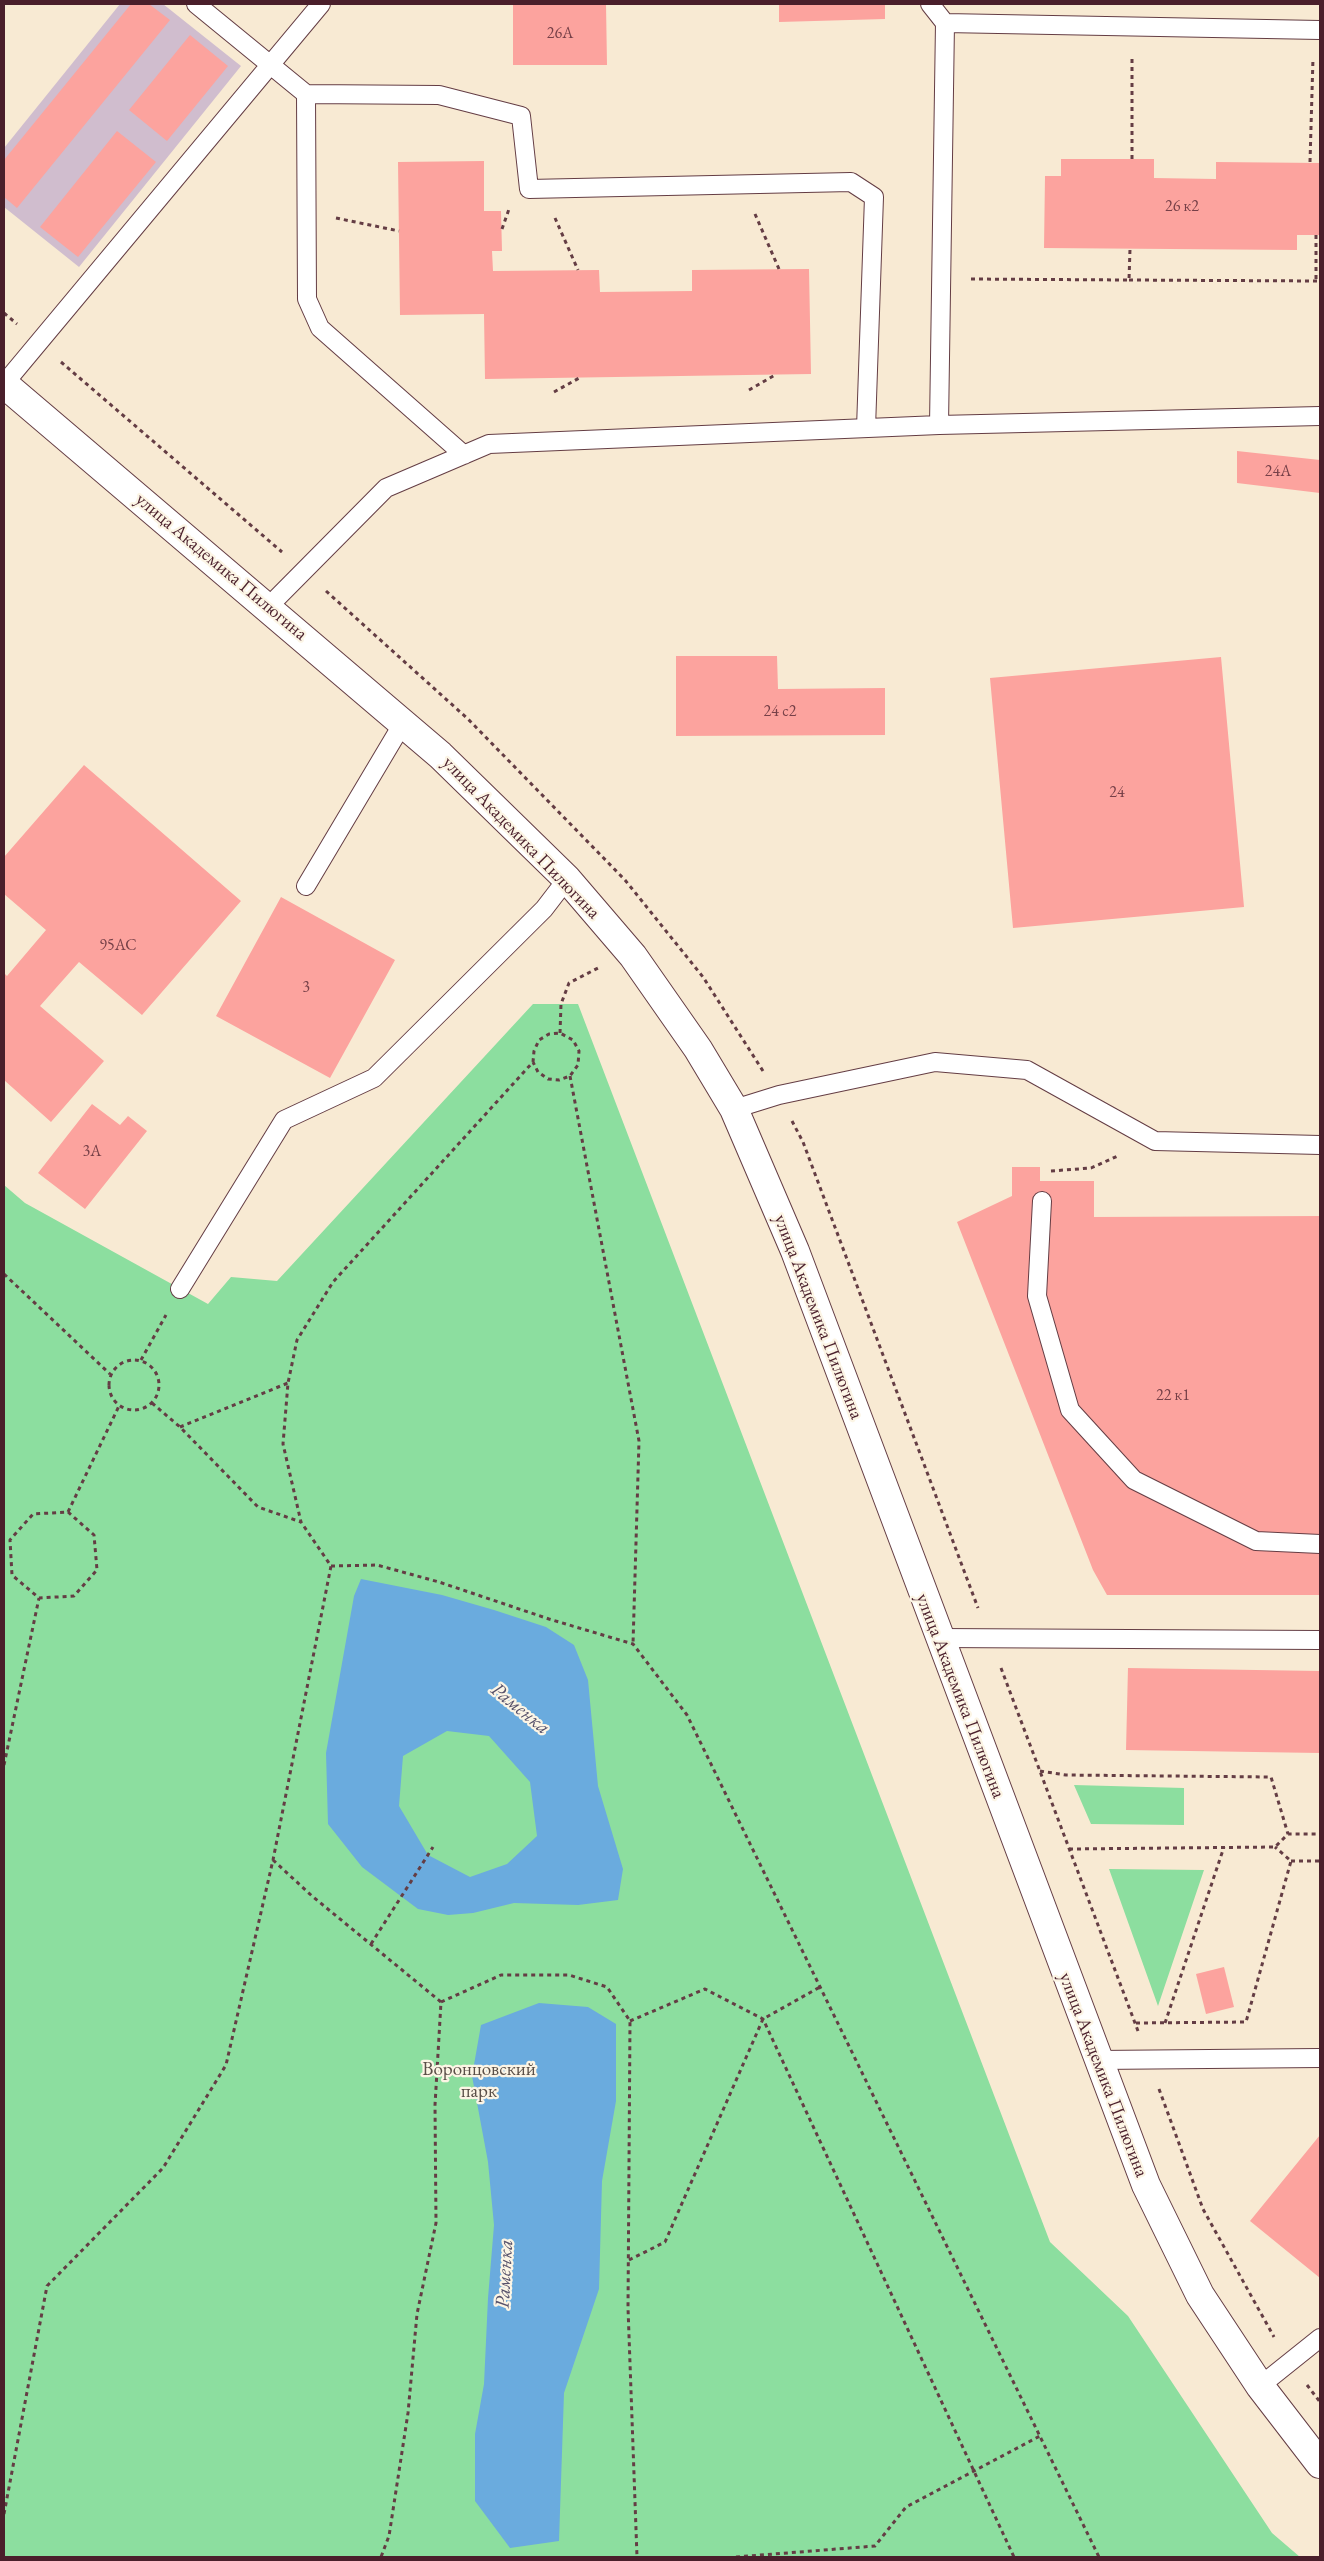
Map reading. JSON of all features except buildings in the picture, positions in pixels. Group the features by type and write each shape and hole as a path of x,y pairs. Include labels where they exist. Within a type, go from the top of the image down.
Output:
{"street":[{"name":"улица Академика Пилюгина","path":"4,384 440,755 567,879 633,956 698,1049 734,1109 795,1251 1097,2060 1146,2185 1195,2286 1260,2386 1320,2464"}],"lane":[{"path":"196,4 269,66 296,83 306,94 307,299 320,328 464,455"},
{"path":"4,384 321,4"},
{"path":"930,4 945,23 939,424"},
{"path":"945,23 1317,30"},
{"path":"306,94 439,95 521,116 530,189 851,182 874,196 866,428"},
{"path":"268,607 386,488 489,444 939,424 1320,416"},
{"path":"306,886 403,723"},
{"path":"180,1289 284,1120 374,1078 544,909 567,879"},
{"path":"734,1109 779,1095 935,1062 1027,1070 1155,1140 1320,1146"},
{"path":"1042,1201 1037,1296 1070,1410 1134,1480 1256,1541 1320,1544"},
{"path":"939,1638 1320,1640"},
{"path":"1097,2060 1148,2058 1320,2058"},
{"path":"1260,2386 1320,2338"}],"path":[{"path":"1132,159 1133,26"},
{"path":"1310,162 1317,30"},
{"path":"502,229 510,205"},
{"path":"307,212 399,231"},
{"path":"754,212 779,269"},
{"path":"554,217 578,270"},
{"path":"971,279 1318,281 1316,235"},
{"path":"1129,280 1130,249"},
{"path":"4,313 304,571 468,719 625,880 703,977 779,1095 804,1142 989,1638 1136,2023 1203,2209 1289,2363 1320,2402"},
{"path":"749,390 775,375"},
{"path":"554,392 581,377"},
{"path":"560,1033 561,1004 569,983 602,966"},
{"path":"560,1033 573,1040 580,1051 578,1065 570,1076 559,1080 548,1079 538,1072 533,1062 534,1051 539,1040 549,1034 560,1033"},
{"path":"4,2514 47,2286 163,2168 226,2065 273,1860 331,1566 301,1522 282,1444 288,1383 297,1340 333,1282 533,1062"},
{"path":"570,1076 640,1441 633,1644"},
{"path":"1045,1172 1091,1168"},
{"path":"4,1274 110,1374"},
{"path":"141,1360 180,1289"},
{"path":"141,1360 155,1370 160,1388 152,1403 136,1411 119,1406 109,1391 110,1374 123,1361 141,1360"},
{"path":"180,1427 288,1383"},
{"path":"152,1403 180,1427 258,1507 301,1522"},
{"path":"68,1512 119,1406"},
{"path":"68,1512 94,1535 97,1570 74,1596 39,1598 12,1576 10,1540 33,1514 68,1512"},
{"path":"331,1566 377,1565 439,1582 633,1644 687,1715 1099,2557"},
{"path":"4,1765 39,1598"},
{"path":"1040,1771 1066,1775 1271,1777 1288,1834"},
{"path":"1276,1847 1288,1834 1320,1834"},
{"path":"371,1944 433,1847"},
{"path":"1165,2023 1224,1847"},
{"path":"1069,1849 1276,1847 1291,1861 1320,1861"},
{"path":"273,1860 312,1896 441,2002"},
{"path":"1136,2023 1246,2022 1291,1861"},
{"path":"441,2002 501,1975 569,1975 607,1987 630,2021 629,2260 637,2557"},
{"path":"629,2260 665,2242 763,2019 820,1987"},
{"path":"630,2021 705,1989 763,2019 1014,2557"},
{"path":"381,2557 389,2536 408,2413 417,2314 436,2223 436,2105 441,2002"},
{"path":"736,2557 874,2546 906,2507 972,2470 1040,2436"}],"shaded area":[{"path":"120,4 163,4 241,66 79,267 4,207 4,148"}],"green space":[{"name":"Воронцовский парк","path":"533,1004 578,1004 1050,2242 1128,2316 1272,2533 1300,2557 4,2557 4,1185 25,1203 208,1304 231,1277 277,1281"},
{"path":"1074,1785 1184,1788 1184,1825 1091,1824"},
{"path":"1109,1869 1204,1870 1158,2006"}],"water":[{"name":"Раменка","path":"361,1579 442,1595 546,1627 574,1645 588,1680 598,1786 623,1869 618,1900 578,1905 514,1903 473,1913 448,1915 418,1909 362,1867 328,1824 326,1753 354,1596","holes":["447,1731 489,1736 530,1782 537,1836 507,1864 470,1877 428,1855 399,1806 403,1756"]},
{"name":"Раменка","path":"539,2003 588,2007 616,2024 616,2101 602,2181 599,2289 564,2393 559,2541 510,2548 475,2501 475,2434 484,2384 494,2225 488,2162 472,2076 481,2025"}]}
